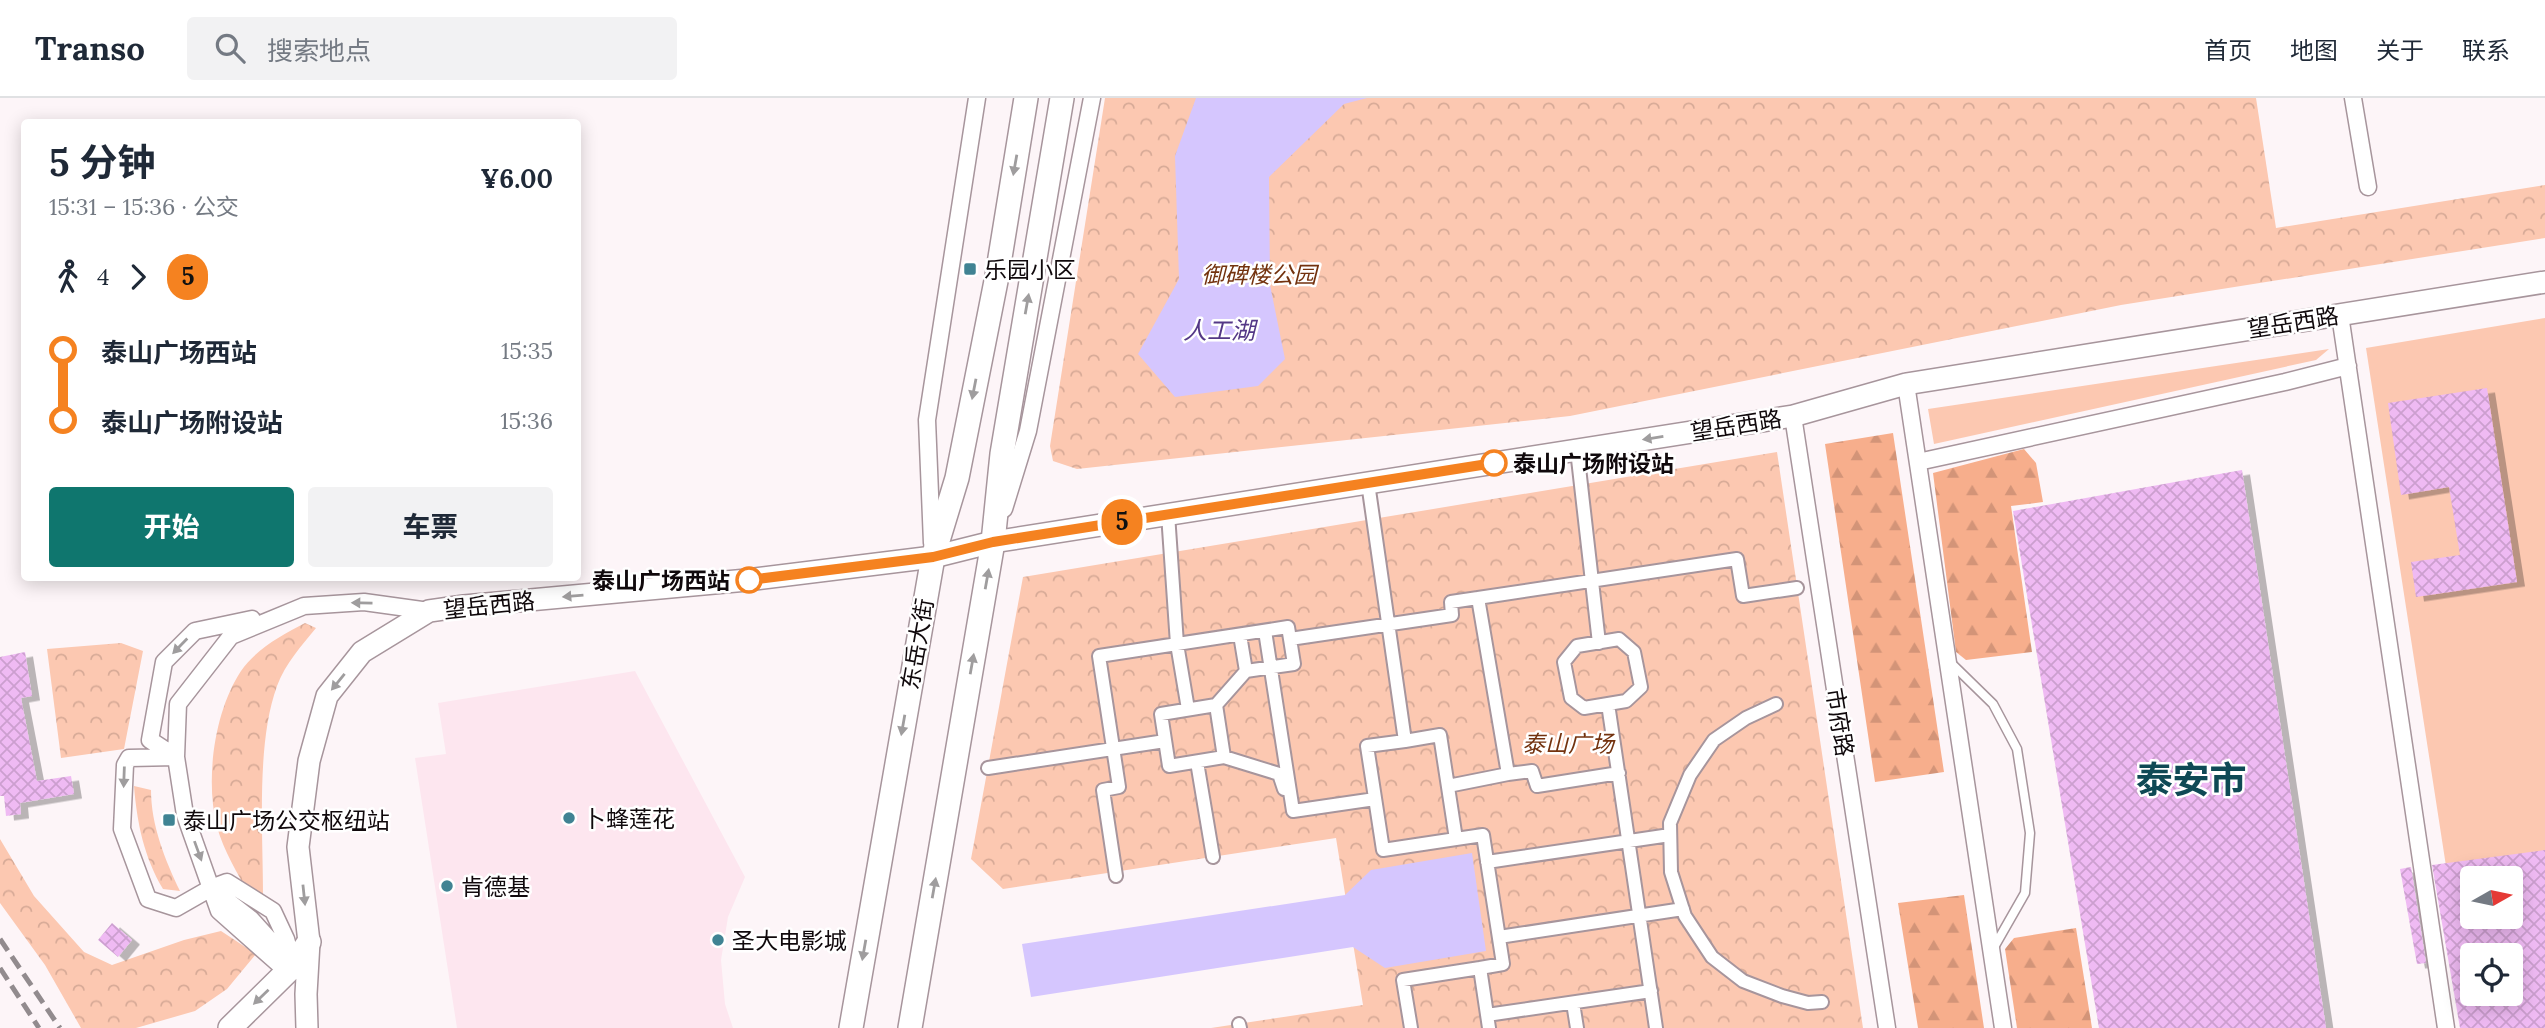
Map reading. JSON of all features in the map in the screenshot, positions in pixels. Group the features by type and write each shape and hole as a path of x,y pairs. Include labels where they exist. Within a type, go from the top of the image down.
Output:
{"main road":[{"name":"东岳大街","path":"851,1028 923,610 933,557 957,478 997,276 1026,98"},
{"path":"910,1028 993,542 1002,454 1062,98"},
{"path":"230,1028 293,966 309,942"}],"street":[{"path":"933,557 927,420 977,98"},
{"path":"993,542 1028,431 1092,98"},
{"path":"2353,98 2368,187"},
{"name":"望岳西路","path":"307,1028 309,942 298,847 309,761 327,696 362,652 429,611 747,580 933,557 993,542 1793,416 1906,384 2545,282"},
{"path":"2340,314 2446,1028"},
{"path":"1917,462 2348,366"},
{"path":"1906,384 2003,1028"},
{"name":"市府路","path":"1793,416 1887,1028"},
{"path":"1577,450 1599,643"},
{"path":"1368,483 1405,741"},
{"path":"1168,514 1177,645 1188,709"},
{"path":"1290,639 1452,615 1451,602 1737,559 1742,596 1797,588"},
{"path":"1478,598 1508,774"},
{"path":"306,994 293,966 251,919 211,888 185,815 176,757 178,704 231,636 304,606 364,602 429,611"},
{"path":"176,757 150,740 164,662 195,631 289,612"},
{"path":"1116,876 1102,790 1119,787 1099,656 1288,627 1294,664 1246,671 1216,705 1161,714 1169,766 1224,757 1279,774 1293,811"},
{"path":"1265,631 1293,811"},
{"path":"1240,635 1246,671"},
{"path":"1619,639 1634,652 1641,687 1626,701 1608,704 1584,708 1571,698 1564,662 1577,646 1619,639"},
{"path":"1608,704 1656,1028"},
{"path":"1776,704 1746,718 1714,740 1690,775 1670,823 1671,872 1683,909 1712,957 1743,981 1808,1003 1822,1002"},
{"path":"1216,705 1224,757"},
{"path":"1411,1028 1403,980 1503,964 1499,937 1483,835 1457,839 1383,850 1367,746 1440,735 1457,839"},
{"path":"988,768 1165,741"},
{"path":"176,757 129,758 125,765 122,829 148,899 176,908 211,888"},
{"path":"1196,762 1213,857"},
{"path":"1448,786 1532,771 1536,786 1619,774"},
{"path":"1293,811 1375,799"},
{"path":"1487,862 1670,835"},
{"path":"1499,937 1683,909"},
{"path":"1480,968 1488,1021 1573,1003 1651,991"},
{"path":"1573,1003 1577,1028"}],"lane":[{"path":"1947,660 1993,704 2017,750 2030,833 2025,893 1992,952"}],"shaded area":[{"name":"卜蜂莲花","path":"635,671 745,877 728,917 721,960 725,1004 733,1028 457,1028 415,758 446,754 438,703"}],"green space":[{"name":"御碑楼公园","path":"1105,98 2256,98 2276,228 2545,185 2545,238 2121,305 1570,416 1077,469 1053,461 1050,446"},
{"path":"2545,318 2545,1028 2471,1028 2468,1006 2523,1006 2523,943 2460,943 2460,957 2366,348"},
{"path":"2329,349 2316,360 1934,444 1928,409"},
{"path":"1893,433 1944,772 1875,782 1825,444"},
{"path":"2024,449 2036,463 2043,502 2011,506 2032,652 1966,660 1956,652 1933,473"},
{"name":"泰山广场","path":"1777,452 1863,1028 1211,1028 1363,1005 1336,838 1003,889 971,859 1023,577"},
{"path":"305,623 316,628 284,670 270,709 263,761 263,896 250,895 223,845 213,808 212,768 218,726 232,688 247,663 270,643"},
{"path":"121,643 143,651 124,749 61,758 47,649"},
{"path":"134,786 151,790 153,816 160,842 180,891 163,889 151,865 139,826"},
{"path":"0,839 34,896 84,952 112,965 184,940 221,931 256,954 227,989 195,1011 136,1028 81,1028 45,965 0,903"},
{"path":"1964,895 1984,1028 1918,1028 1898,903"},
{"path":"2076,928 2092,1028 2017,1028 2005,949 2014,938"}],"water":[{"name":"人工湖","path":"1196,98 1367,98 1344,104 1269,177 1270,285 1285,359 1258,386 1175,397 1138,354 1179,279 1175,156"},
{"path":"1472,853 1486,951 1385,968 1353,947 1031,997 1022,944 1345,895 1371,870"}],"building":[{"path":"2487,388 2517,582 2416,597 2411,562 2460,555 2449,487 2401,495 2388,403"},
{"path":"2242,470 2326,1028 2099,1028 2013,511"},
{"path":"25,652 32,696 21,698 37,781 71,776 74,794 20,803 21,814 6,816 4,796 0,796 0,657"},
{"path":"2545,850 2545,1028 2460,1028 2432,865"},
{"path":"2411,867 2426,963 2417,964 2400,869"},
{"path":"112,923 132,940 118,957 98,940"}],"railway":[{"path":"0,939 60,1028"},
{"path":"0,968 39,1028"}],"bus line":[{"name":"5","path":"749,580 933,557 993,542 1494,463"}],"place":[{"name":"乐园小区","path":"970,269"},
{"name":"泰山广场附设站","path":"1494,463"},
{"name":"泰山广场西站","path":"749,580"},
{"name":"卜蜂莲花","path":"569,818"},
{"name":"泰山广场公交枢纽站","path":"169,820"},
{"name":"肯德基","path":"447,886"},
{"name":"圣大电影城","path":"718,940"}],"district":[{"name":"泰安市","path":"2191,779"}]}
